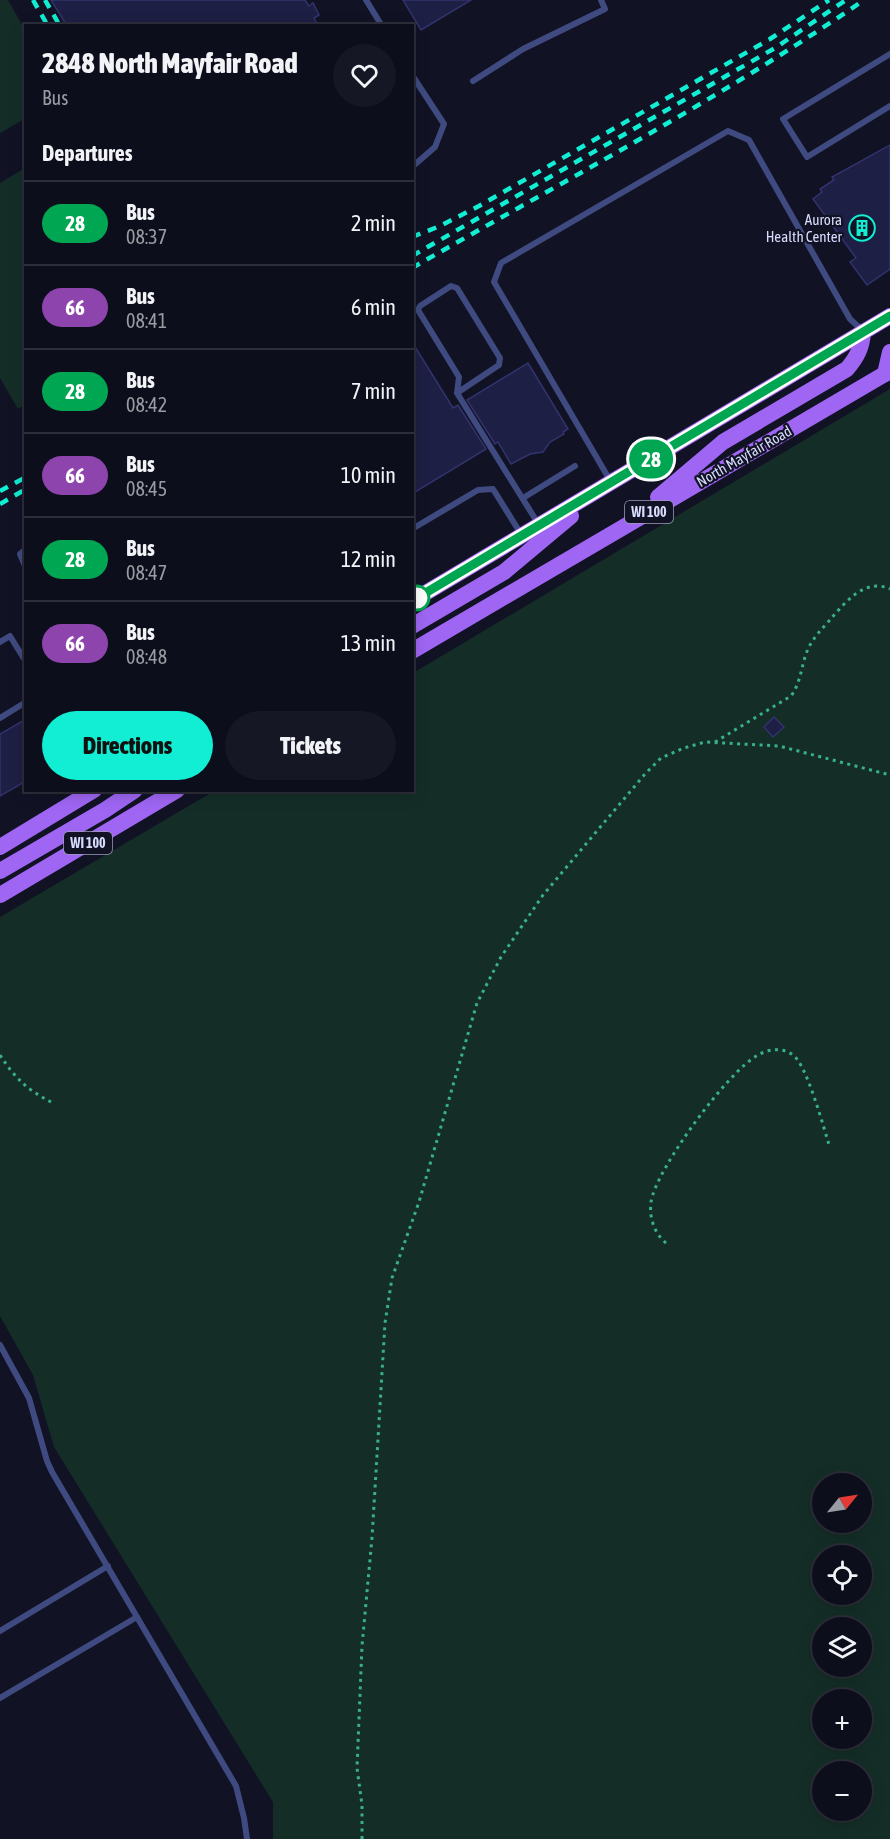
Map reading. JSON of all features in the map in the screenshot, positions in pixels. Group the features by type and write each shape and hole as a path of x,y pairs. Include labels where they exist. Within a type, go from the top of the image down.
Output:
{"main road":[{"path":"414,597 890,316"},
{"path":"623,527 723,442 847,369 857,357 862,345 863,332"},
{"path":"888,372 890,352"},
{"name":"North Mayfair Road","path":"414,650 888,372"},
{"path":"414,625 504,572 611,483"},
{"name":"WI 100","path":"0,847 91,792"},
{"path":"0,871 132,792"},
{"path":"146,808 165,792"},
{"name":"WI 100","path":"0,895 174,792"}],"lane":[{"path":"366,0 381,24"},
{"path":"473,81 523,49 605,9 601,0"},
{"path":"890,54 783,119 807,157 890,106"},
{"path":"414,78 444,124 435,147 414,165"},
{"path":"611,483 494,282 501,263 728,131 749,140 850,319 863,332"},
{"path":"457,393 499,364 500,358 457,288 451,286 420,306 418,310 459,377 457,393 540,525"},
{"path":"523,498 575,466"},
{"path":"414,527 478,490 493,489 522,535"},
{"path":"24,551 20,554 24,565"},
{"path":"0,642 10,636 24,659"},
{"path":"0,718 24,703"},
{"path":"0,1345 29,1398 52,1473 236,1786 247,1839"},
{"path":"0,1631 108,1566"},
{"path":"0,1698 137,1617"}],"path":[{"path":"715,742 791,696 798,684 804,658 813,639 846,601 870,586 883,586 890,589"},
{"path":"362,1839 362,1805 357,1768 362,1646 372,1538 385,1323 392,1278 419,1202 477,1003 501,957 543,895 661,758 705,742 779,746 890,775"},
{"path":"666,1243 656,1230 651,1217 650,1204 662,1171 711,1102 757,1056 774,1050 782,1050 795,1056 803,1069 830,1148"},
{"path":"0,1055 20,1083 51,1102"}],"green space":[{"path":"0,0 8,0 24,28 24,119 0,133"},
{"path":"24,169 24,405 18,409 0,378 0,183"},
{"path":"890,389 890,1839 273,1839 273,1802 54,1447 33,1375 0,1316 0,917 212,792 414,792 414,672"}],"building":[{"path":"51,0 305,0 309,6 313,3 319,15 314,18 317,24 66,24"},
{"path":"403,0 471,0 421,30"},
{"name":"Aurora Health Center","path":"890,145 890,269 867,285 850,262 856,258 813,199 822,192 820,189 834,180 832,177"},
{"path":"414,345 453,408 458,405 486,449 414,493"},
{"path":"528,363 568,429 550,442 543,452 530,454 511,464 498,442 495,444 467,400"},
{"path":"774,717 784,727 773,737 764,727"},
{"path":"24,720 24,782 0,796 0,734"}],"railway":[{"path":"33,0 47,24"},
{"path":"45,0 59,24"},
{"path":"414,236 479,206 770,39 829,0"},
{"path":"414,255 775,48 846,0"},
{"path":"414,267 698,105 864,0"},
{"path":"0,491 24,478"},
{"path":"0,504 24,490"}],"bus line":[{"name":"28","path":"414,600 890,316"}],"place":[{"name":"Aurora Health Center","path":"862,228"}]}
